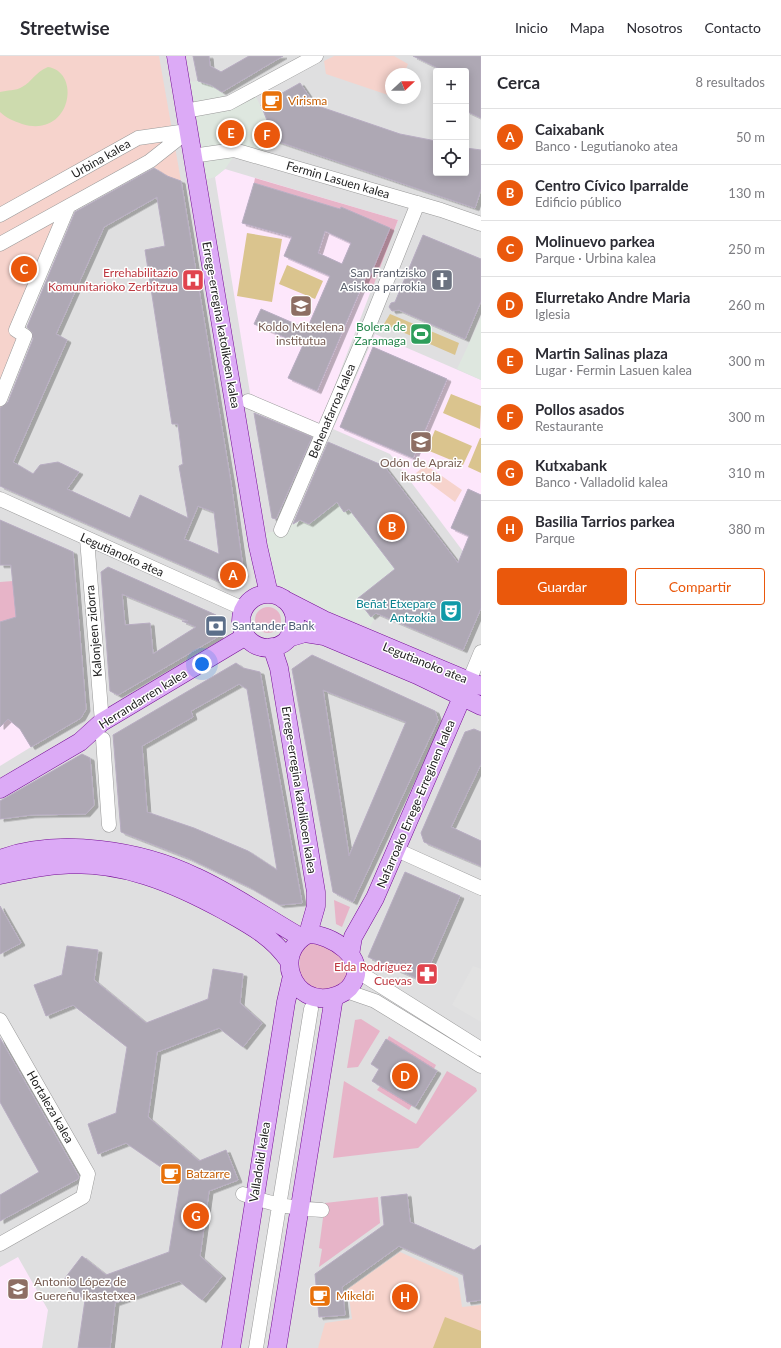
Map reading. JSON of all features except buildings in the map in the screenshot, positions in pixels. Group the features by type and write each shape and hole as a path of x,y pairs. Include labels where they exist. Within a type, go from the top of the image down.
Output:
{"main road":[{"name":"Errege-erregina katolikoen kalea","path":"176,56 258,546 276,596"},
{"path":"276,596 288,604 294,617 292,631 288,638 283,642 272,647 257,645 246,636 241,620 244,609 254,598 276,596"},
{"name":"Legutianoko atea","path":"276,596 324,620 475,683"},
{"name":"Legutianoko atea","path":"288,638 305,633 324,636 417,675 481,706"},
{"name":"Herrandarren kalea","path":"0,789 80,742 103,731 246,636"},
{"name":"Errege-erregina katolikoen kalea","path":"272,647 279,668 316,892 315,913 305,936"},
{"name":"Nafarroako Errege-Erreginen kalea","path":"350,955 353,937 375,898 397,850 462,698 475,683"},
{"path":"0,859 22,852 60,847 109,852 146,860 195,876 305,936 322,935 332,940 341,945 350,955 357,971 352,984 340,994 323,999 313,998 300,990 290,969 272,941 242,921 191,892 144,874 99,865 77,864 60,865 0,875"},
{"path":"290,969 293,948 305,936"},
{"name":"Valladolid kalea","path":"231,1348 248,1196 286,1002 290,969"},
{"path":"277,1348 300,1208 340,994"}],"street":[{"path":"185,111 229,103 309,58"},
{"name":"Urbina kalea","path":"0,244 150,161 188,131"},
{"name":"Urbina kalea","path":"0,215 138,138 188,131"},
{"name":"Fermin Lasuen kalea","path":"192,156 234,150 418,203 481,224"},
{"name":"Behenafarroa kalea","path":"281,530 370,323 418,203"},
{"path":"0,399 25,336 16,330 68,207"},
{"path":"248,401 324,429"},
{"name":"Legutianoko atea","path":"0,500 244,609"},
{"name":"Kalonjeen zidorra","path":"87,539 103,731 109,825"},
{"name":"Nafarroako Errege-Erreginen kalea","path":"475,683 481,652"},
{"path":"397,850 481,888"},
{"path":"357,971 481,1048"},
{"path":"340,994 375,1001 481,1066"},
{"name":"Valladolid kalea","path":"256,1348 311,1009"},
{"name":"Hortaleza kalea","path":"0,1020 88,1174 83,1196 0,1244"},
{"path":"248,1196 300,1208 322,1210"}],"shaded area":[{"path":"0,56 481,56 481,1348 0,1348"},
{"path":"0,56 159,56 181,181 169,177 151,165 74,208 22,329 32,334 0,408"},
{"path":"334,56 394,56 408,64 406,68 385,68 385,94 326,74 324,61"},
{"path":"48,67 59,72 65,80 68,91 66,103 61,114 52,122 39,126 22,124 7,118 0,112 0,92 14,90 26,85"},
{"path":"198,81 211,85 222,92 231,106 254,93 264,113 266,113 267,128 265,128 264,153 240,147 225,169 215,177 205,180 188,82"},
{"name":"Koldo Mitxelena institutua","path":"225,169 398,220 319,427 251,399 215,177"},
{"path":"255,178 398,220 371,292 361,288 367,274 370,275 390,228 341,207 340,209 254,183"},
{"path":"247,233 282,239 272,302 237,296"},
{"path":"287,265 323,281 315,299 279,284"},
{"name":"Bolera de Zaramaga","path":"390,314 459,343 455,355 384,324"},
{"path":"481,318 481,380 457,369"},
{"name":"Odón de Apraiz ikastola","path":"375,334 481,380 481,562 465,554 390,454 333,429"},
{"path":"451,394 481,406 480,429 443,413"},
{"path":"435,430 472,446 463,465 427,450"},
{"path":"481,438 481,473 468,467"},
{"path":"426,465 462,490 455,502 416,473"},
{"path":"339,501 344,512 349,509 395,569 357,599 371,617 377,613 370,627 344,617 341,619 285,591 272,579 262,534 281,530 287,523 292,525 300,520 309,524"},
{"path":"13,581 16,617 0,622 0,582"},
{"path":"268,607 277,611 281,620 277,629 268,633 259,629 255,620 259,611"},
{"path":"0,711 20,729 31,747 0,766"},
{"path":"334,900 350,907 342,927 336,924"},
{"path":"311,943 326,946 337,951 344,960 349,974 336,988 322,991 306,984 303,981 299,968 300,952"},
{"path":"473,966 481,969 481,1022 452,1005"},
{"path":"361,1019 380,1031 358,1067 347,1068 355,1020"},
{"path":"389,1036 436,1065 434,1069 387,1040"},
{"path":"447,1071 476,1088 477,1091 418,1148 333,1158 344,1081 416,1124"},
{"path":"380,1086 412,1105 409,1110 377,1090"},
{"path":"378,1197 380,1223 319,1267 322,1249 319,1248 325,1203"},
{"path":"400,1252 458,1278 462,1307 481,1305 481,1348 318,1348 325,1323 352,1319 348,1289"},
{"name":"Antonio López de Guereñu ikastetxea","path":"18,1257 48,1310 42,1348 0,1348 0,1267"},
{"path":"445,1317 481,1331 481,1348 433,1348"}],"place":[{"name":"Virisma","path":"272,101"},
{"name":"Martin Salinas plaza","path":"231,133"},
{"name":"Pollos asados","path":"267,135"},
{"name":"Molinuevo parkea","path":"24,269"},
{"name":"Errehabilitazio Komunitarioko Zerbitzua","path":"193,280"},
{"name":"San Frantzisko Asiskoa parrokia","path":"442,280"},
{"name":"Koldo Mitxelena institutua","path":"301,306"},
{"name":"Bolera de Zaramaga","path":"421,334"},
{"name":"Odón de Apraiz ikastola","path":"421,442"},
{"name":"Centro Cívico Iparralde","path":"392,527"},
{"name":"Caixabank","path":"233,575"},
{"name":"Beñat Etxepare Antzokia","path":"451,611"},
{"name":"Santander Bank","path":"216,626"},
{"name":"Elda Rodríguez Cuevas","path":"427,974"},
{"name":"Elurretako Andre Maria","path":"405,1076"},
{"name":"Batzarre","path":"171,1174"},
{"name":"Kutxabank","path":"196,1216"},
{"name":"Antonio López de Guereñu ikastetxea","path":"18,1289"},
{"name":"Mikeldi","path":"320,1296"},
{"name":"Basilia Tarrios parkea","path":"405,1297"}]}
